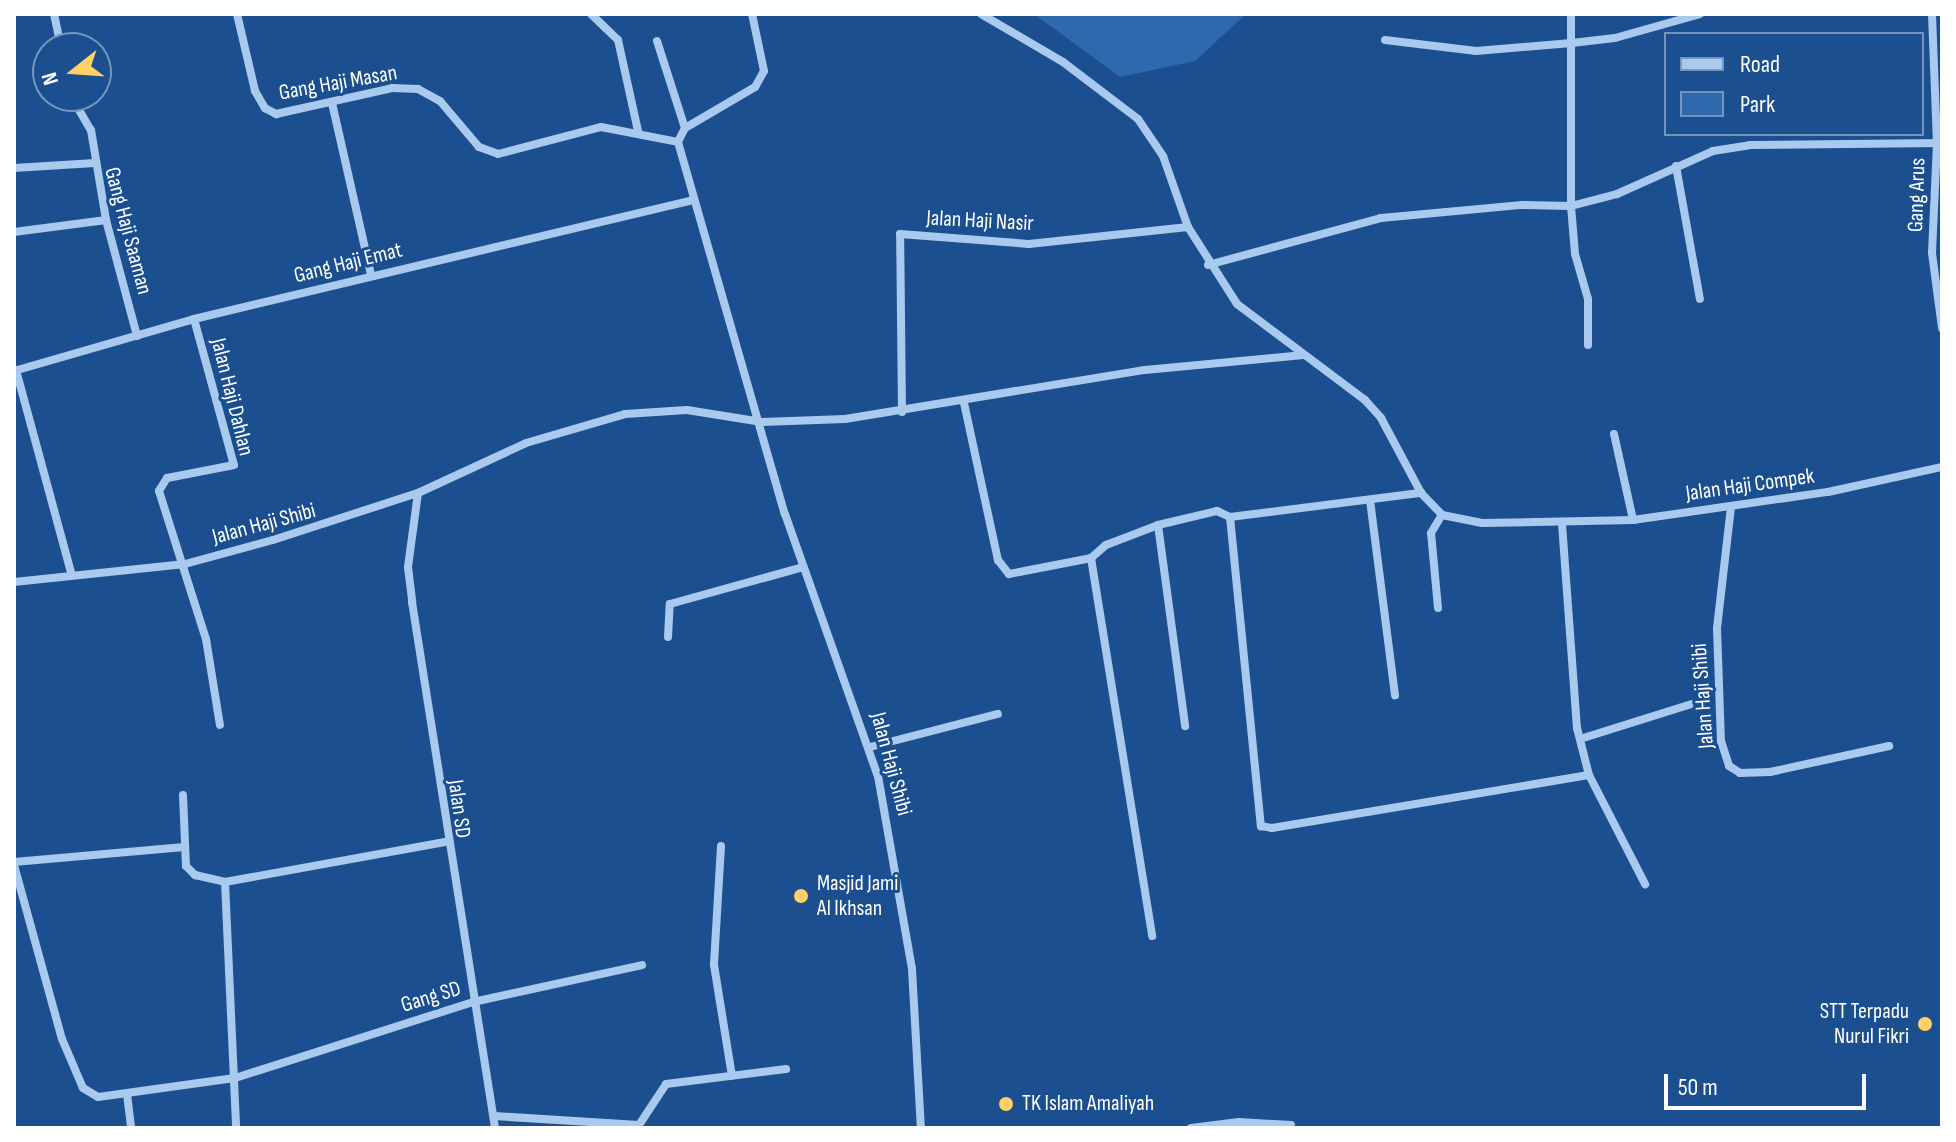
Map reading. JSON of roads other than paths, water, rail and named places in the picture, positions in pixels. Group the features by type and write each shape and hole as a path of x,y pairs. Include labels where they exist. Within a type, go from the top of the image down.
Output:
{"street":[{"name":"Gang Haji Masan","path":"237,14 265,108 276,114 392,88 418,89 440,101 479,147 498,154 601,127 638,131 678,142"},
{"path":"591,14 618,40 638,131"},
{"path":"678,142 685,128 759,79 764,57 752,14"},
{"path":"981,14 1063,62 1138,119 1163,156 1188,227 1208,265 1237,304 1381,418 1421,493 1442,515 1431,533 1438,608"},
{"path":"1571,14 1571,206 1575,254 1588,299 1588,345"},
{"path":"1385,40 1476,51 1572,43 1641,33 1700,14"},
{"name":"Gang Arus","path":"1932,14 1940,143 1932,253 1942,328"},
{"path":"657,41 685,128"},
{"path":"332,103 371,275"},
{"path":"80,112 91,130 95,163"},
{"name":"Jalan Haji Shibi","path":"678,142 803,567 870,747 912,969 921,1128"},
{"path":"1208,265 1381,218 1491,207 1571,206 1617,194 1676,166 1750,145 1940,143"},
{"name":"Gang Haji Saaman","path":"14,168 95,163 106,220 137,336"},
{"path":"1676,166 1700,299"},
{"name":"Gang Haji Emat","path":"15,371 194,319 693,200"},
{"path":"14,232 106,220"},
{"name":"Jalan Haji Nasir","path":"902,412 900,234 1029,244 1188,227"},
{"name":"Jalan Haji Dahlan","path":"185,564 159,491 161,482 229,470 235,462 194,319"},
{"name":"Jalan Haji Shibi","path":"14,582 71,573 185,564 341,521 418,493 526,443 625,414 687,410 762,422 902,412 1145,370 1303,355"},
{"path":"15,371 71,573"},
{"path":"964,403 1004,572 1015,575 1091,558 1106,545 1158,525 1217,511 1230,517 1421,493"},
{"path":"1614,434 1633,520"},
{"name":"Jalan Haji Compek","path":"1442,515 1482,523 1562,524 1633,520 1731,507 1942,467"},
{"name":"Jalan SD","path":"418,493 408,567 446,842 495,1128"},
{"path":"1370,500 1395,695"},
{"name":"Jalan Haji Shibi","path":"1731,507 1717,628 1721,741 1729,766 1740,773 1770,772 1889,746"},
{"path":"1230,517 1261,826 1272,828 1589,775"},
{"path":"1562,524 1566,625 1580,739 1589,775 1645,884"},
{"path":"1158,525 1185,726"},
{"path":"1091,558 1152,936"},
{"path":"185,564 206,639 220,725"},
{"path":"668,637 670,604 803,567"},
{"name":"Jalan Haji Shibi","path":"1580,739 1692,704"},
{"path":"870,747 998,714"},
{"path":"183,795 186,866 195,875 225,882 446,842"},
{"path":"721,846 714,965 732,1076"},
{"name":"Gang SD","path":"184,847 14,864 47,994 83,1088 98,1097 235,1078 473,1002 642,965"},
{"path":"225,882 236,1128"},
{"path":"494,1116 639,1125 666,1084 786,1069"},
{"path":"127,1094 131,1128"},
{"path":"1191,1128 1239,1122 1291,1125"}],"place":[{"name":"Masjid Jami Al Ikhsan","path":"801,896"},
{"name":"STT Terpadu Nurul Fikri","path":"1925,1024"},
{"name":"TK Islam Amaliyah","path":"1006,1104"}]}
